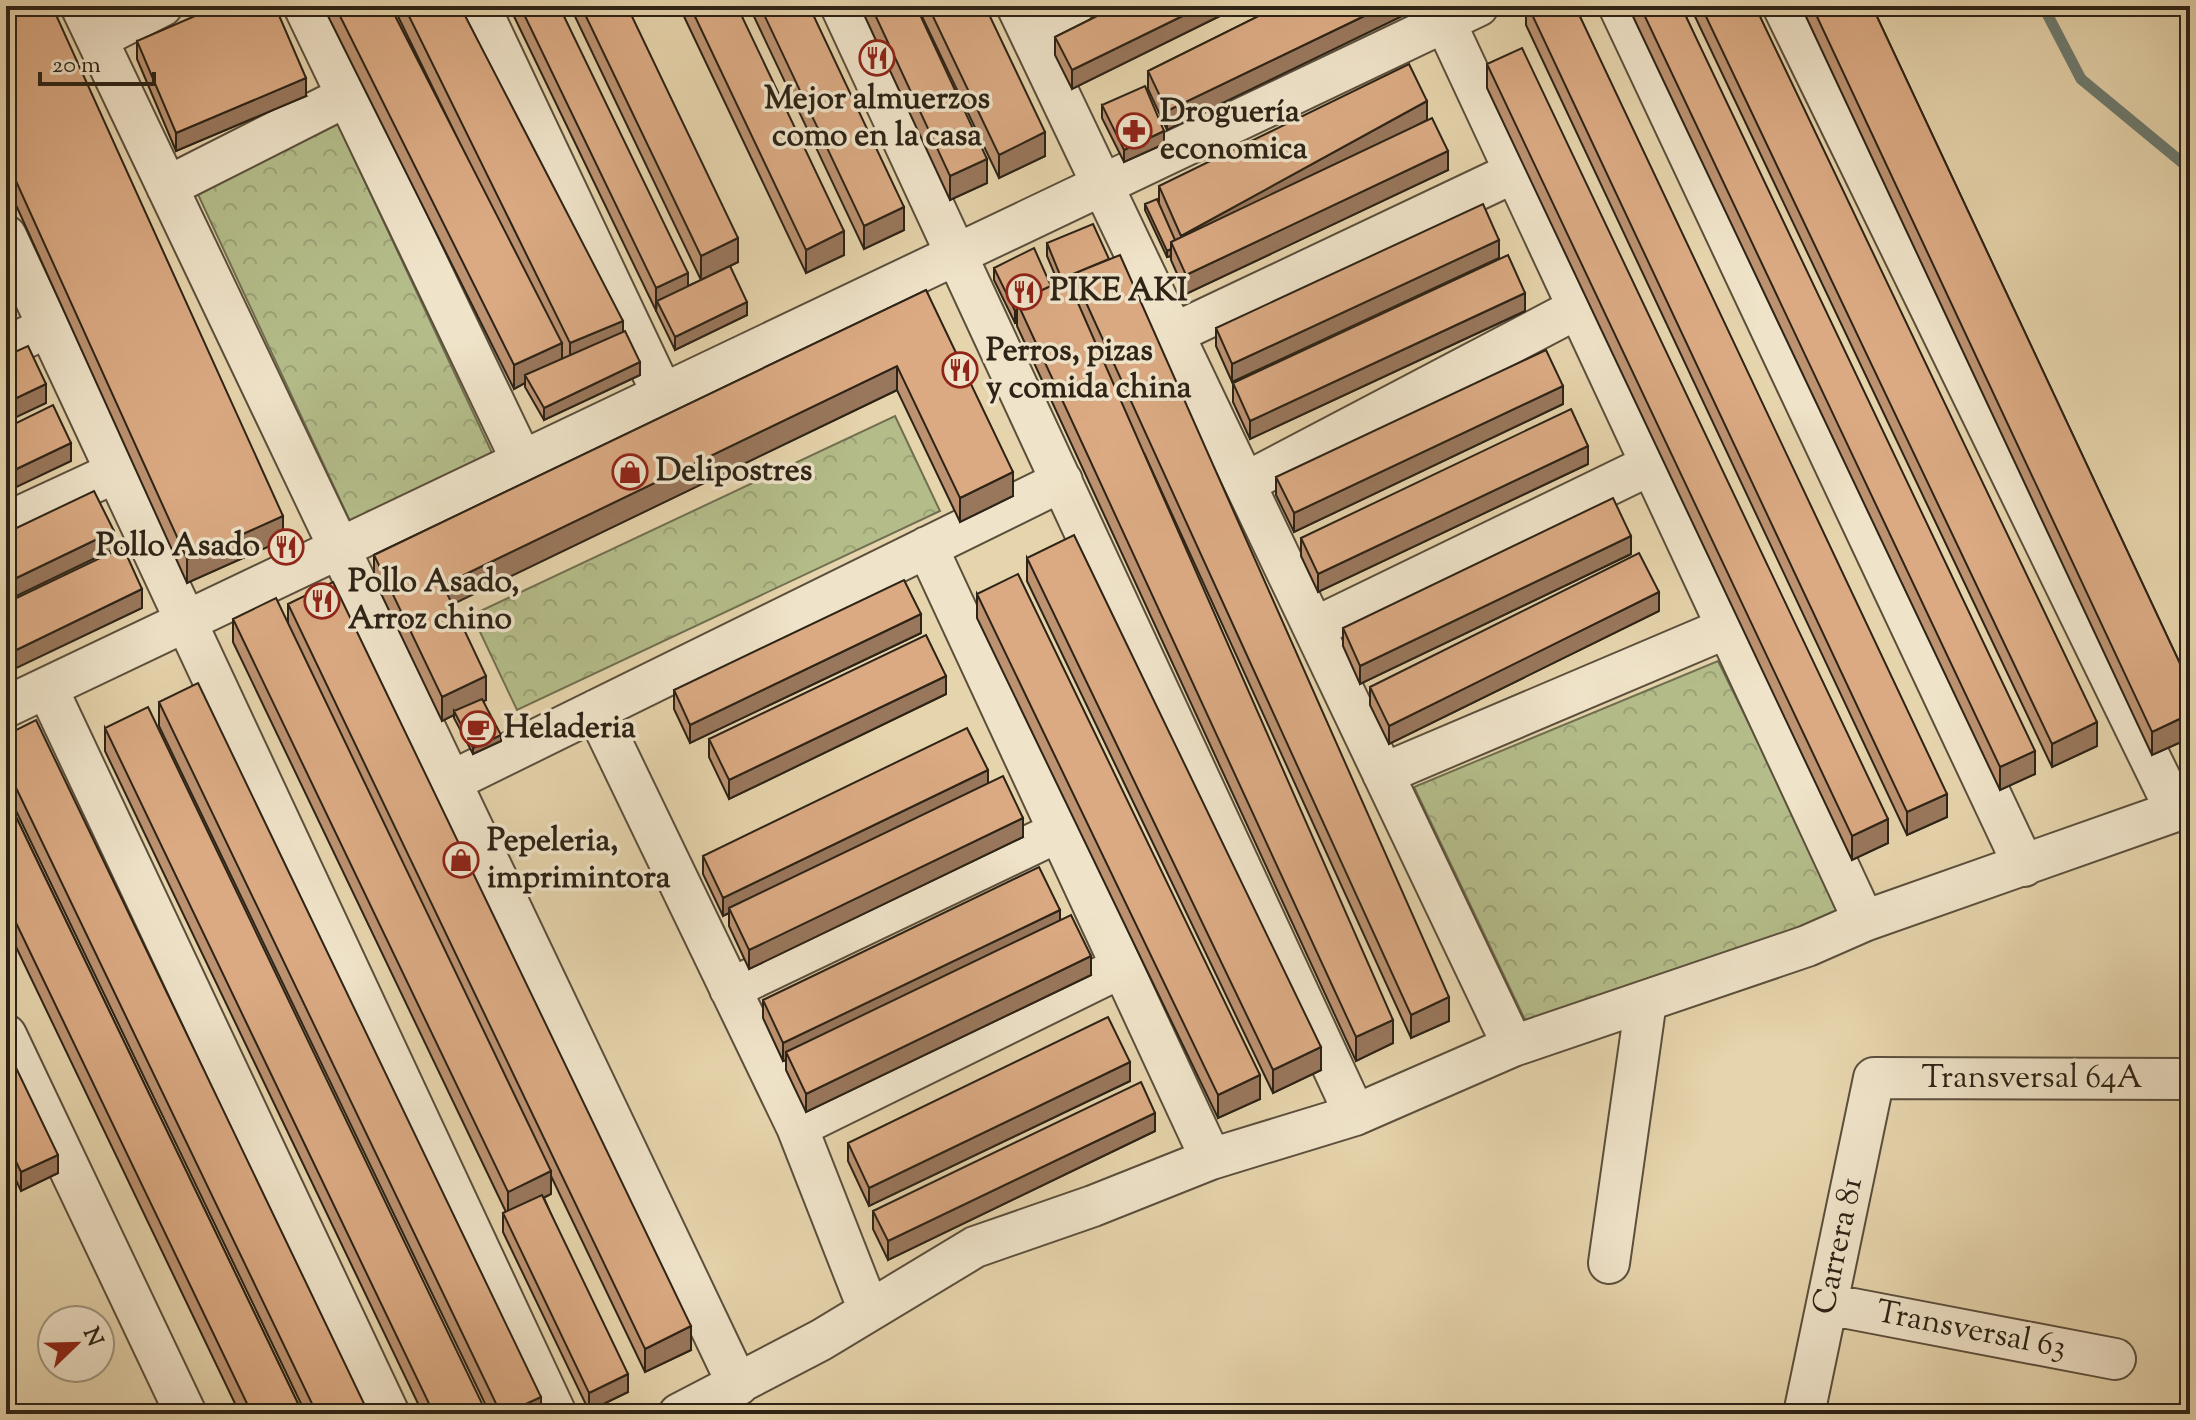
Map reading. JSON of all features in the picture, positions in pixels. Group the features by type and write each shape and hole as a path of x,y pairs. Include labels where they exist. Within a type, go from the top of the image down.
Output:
{"street":[{"path":"162,6 89,23 738,1385"},
{"path":"304,6 522,461"},
{"path":"479,6 663,395"},
{"path":"841,6 1355,1115"},
{"path":"1074,6 1022,17 1513,1046"},
{"path":"1619,6 2024,866"},
{"path":"679,1414 821,1340 868,1308 975,1247 1093,1206 1211,1159 1355,1115 1513,1046 1807,946 1864,921 2183,809 1783,6"},
{"path":"6,707 1462,14 1515,172 1864,921"},
{"path":"167,187 347,96"},
{"path":"1173,334 1515,172"},
{"path":"6,236 184,623 556,1414"},
{"path":"1245,483 1578,308"},
{"path":"6,347 48,327"},
{"path":"1314,628 1652,464"},
{"path":"6,523 114,473"},
{"path":"450,782 1062,481"},
{"path":"927,547 1211,1159"},
{"path":"1383,774 1729,627"},
{"path":"47,688 389,1414"},
{"path":"596,710 797,1127 868,1308"},
{"path":"730,989 1060,831"},
{"path":"797,1127 1122,967"},
{"path":"1609,1263 1646,1001"},
{"path":"6,1035 186,1414"},
{"name":"Transversal 64A","path":"1874,1078 2190,1079"},
{"name":"Carrera 81","path":"1804,1414 1874,1078"},
{"name":"Transversal 63","path":"1827,1304 2115,1359"}],"green space":[{"path":"337,122 493,455 350,521 195,188"},
{"path":"895,416 940,511 517,710 472,615"},
{"path":"1718,661 1844,916 1528,1026 1414,787"}],"building":[{"path":"6,6 52,6 283,516 187,559 6,159"},
{"path":"218,6 275,6 306,78 176,133 137,41"},
{"path":"335,6 390,6 562,343 514,365"},
{"path":"404,6 460,6 623,321 570,343"},
{"path":"520,6 559,6 688,273 656,288"},
{"path":"581,6 627,6 738,238 701,256"},
{"path":"690,6 737,6 844,231 806,250"},
{"path":"760,6 809,6 904,207 864,226"},
{"path":"871,6 916,6 987,159 950,176"},
{"path":"928,6 985,6 1045,132 999,155"},
{"path":"1117,6 1203,6 1072,70 1055,37"},
{"path":"1279,6 1385,6 1167,111 1148,71"},
{"path":"1528,6 1575,6 1947,794 1907,812"},
{"path":"1640,6 1681,6 2035,751 2000,767"},
{"path":"1701,6 1755,6 2097,722 2052,744"},
{"path":"1812,6 1872,6 2190,685 2190,714 2152,732"},
{"path":"1522,48 1888,819 1852,836 1487,64"},
{"path":"1409,64 1427,101 1181,236 1159,186"},
{"name":"Droguería economica","path":"1145,86 1164,131 1124,150 1102,105"},
{"path":"1432,118 1448,151 1186,275 1171,242"},
{"path":"1157,199 1175,240 1167,251 1145,204"},
{"path":"1483,204 1499,240 1232,364 1216,328"},
{"path":"1093,224 1109,259 1073,274 1073,283 1070,284 1067,278 1062,280 1047,243"},
{"path":"1034,248 1051,286 1017,302 1015,311 994,268"},
{"path":"1120,255 1449,997 1411,1015 1073,274"},
{"path":"1508,255 1525,293 1250,421 1233,383"},
{"path":"730,266 747,302 675,337 657,301"},
{"path":"1067,278 1393,1020 1356,1037 1017,302"},
{"path":"926,290 1013,472 960,498 897,366 443,585 486,676 442,697 374,555"},
{"path":"625,331 640,362 544,408 525,375"},
{"path":"28,346 46,384 6,403 6,356"},
{"path":"1546,350 1563,386 1294,513 1276,477"},
{"path":"53,405 71,443 6,474 6,428"},
{"path":"1571,409 1588,446 1318,574 1301,538"},
{"path":"94,491 114,531 6,583 6,533"},
{"path":"1613,498 1631,536 1360,666 1343,628"},
{"path":"1074,535 1321,1047 1273,1070 1027,558"},
{"path":"123,547 142,589 6,655 6,603"},
{"path":"1639,553 1659,592 1389,726 1370,687"},
{"path":"1018,574 1260,1075 1218,1095 977,594"},
{"path":"904,580 921,614 690,725 674,690"},
{"path":"333,582 691,1326 645,1349 288,604"},
{"path":"276,598 551,1171 508,1192 233,619"},
{"path":"926,635 946,676 729,780 709,739"},
{"path":"198,683 541,1397 504,1414 501,1414 159,702"},
{"name":"Heladeria","path":"482,699 501,735 473,748 454,711"},
{"path":"148,707 487,1414 434,1414 105,728"},
{"path":"36,720 369,1414 317,1414 6,767 6,735"},
{"path":"967,728 988,770 723,898 703,856"},
{"path":"1003,776 1023,818 749,950 729,908"},
{"path":"6,796 303,1414 252,1414 6,902"},
{"path":"1039,867 1060,910 783,1043 763,1000"},
{"path":"1071,915 1091,956 806,1094 786,1052"},
{"path":"1108,1017 1130,1062 869,1188 848,1143"},
{"path":"6,1047 58,1155 21,1172 6,1141"},
{"path":"1141,1082 1155,1113 888,1241 873,1211"},
{"path":"542,1195 628,1374 589,1393 503,1213"}],"waterway":[{"path":"2043,6 2081,79 2190,169"},
{"path":"2182,1414 2190,1371"}],"place":[{"name":"Mejor almuerzos como en la casa","path":"877,58"},
{"name":"Droguería economica","path":"1134,131"},
{"name":"PIKE AKI","path":"1024,292"},
{"name":"Perros, pizas y comida china","path":"960,370"},
{"name":"Delipostres","path":"630,472"},
{"name":"Pollo Asado","path":"286,547"},
{"name":"Pollo Asado, Arroz chino","path":"322,601"},
{"name":"Heladeria","path":"478,729"},
{"name":"Pepeleria, imprimintora","path":"461,860"}]}
